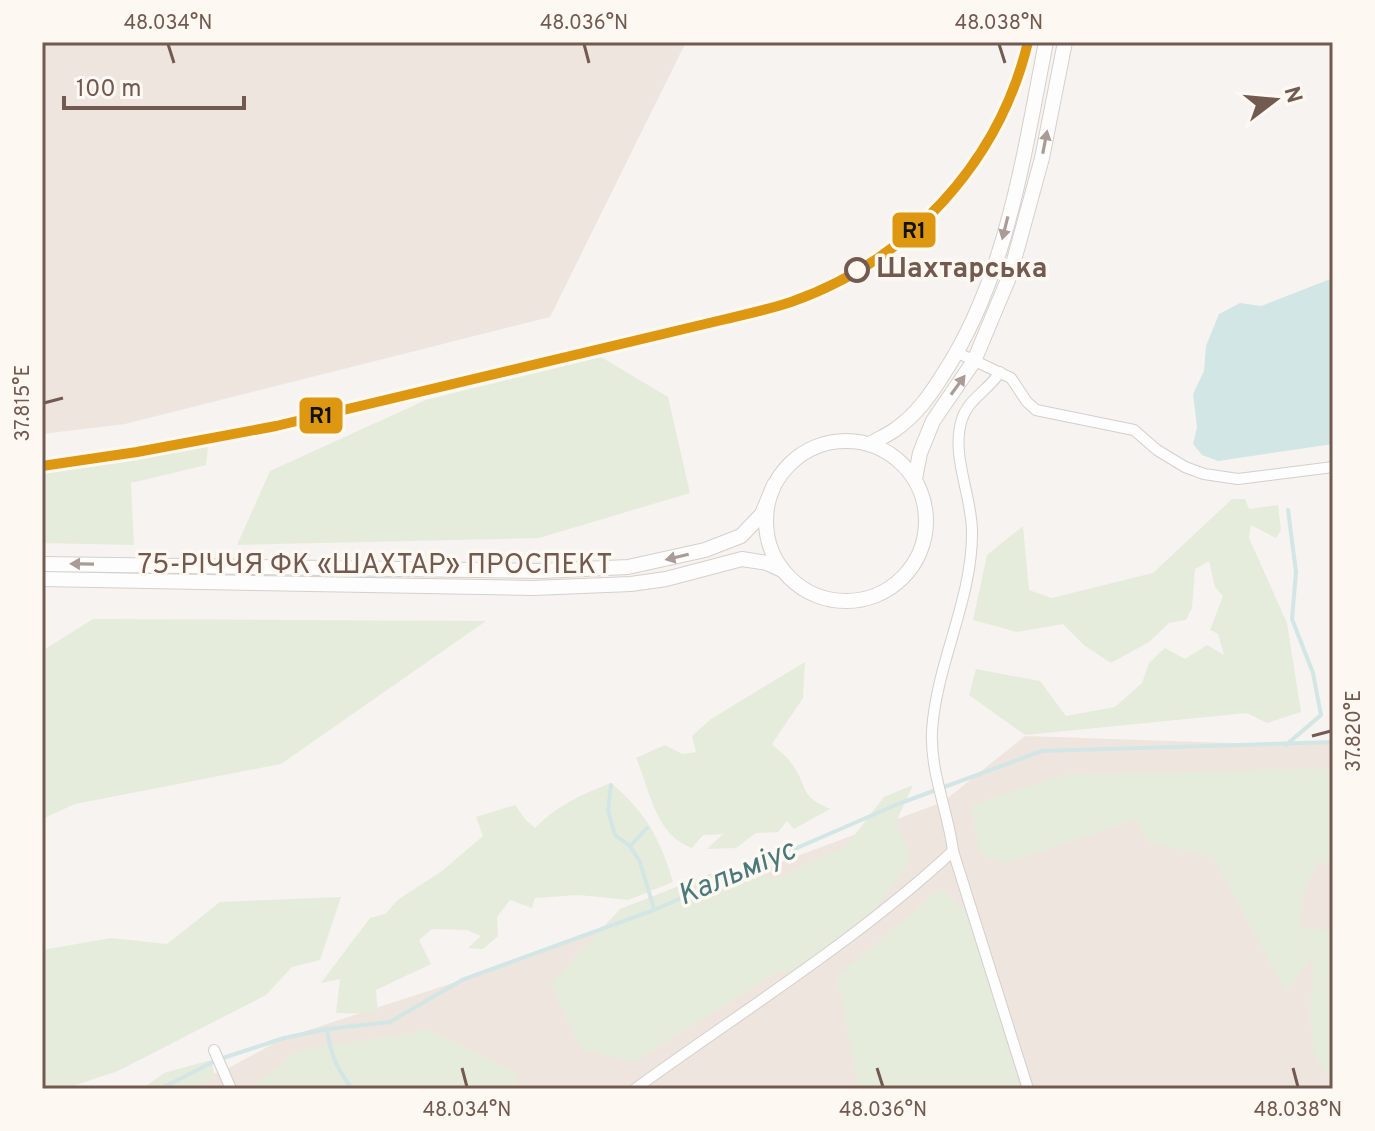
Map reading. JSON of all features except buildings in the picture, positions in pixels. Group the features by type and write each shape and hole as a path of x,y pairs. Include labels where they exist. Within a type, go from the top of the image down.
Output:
{"main road":[{"path":"870,444 895,430 929,397 958,353 993,274 1024,153 1046,42"},
{"path":"915,479 920,453 933,421 974,361 1010,275 1042,158 1065,42"},
{"path":"847,440 870,444 896,457 915,479 924,499 927,521 924,543 915,564 901,581 861,601 839,602 817,597 798,586 782,570 769,543 766,514 774,485 787,467 804,452 847,440"},
{"name":"75-РІЧЧЯ ФК «ШАХТАР» ПРОСПЕКТ","path":"42,564 589,570 628,567 690,554 731,541 749,530 762,514 774,485"},
{"name":"75-РІЧЧЯ ФК «ШАХТАР» ПРОСПЕКТ","path":"42,579 591,587 666,579 742,559 767,563 782,570"}],"street":[{"path":"958,353 1011,378 1018,392 1036,410 1134,430 1157,450 1185,467 1204,474 1238,479 1333,467"},
{"path":"1000,372 968,406 961,421 960,444 972,547 935,703 932,757 950,824 953,851 1028,1089"},
{"path":"635,1089 855,933 912,889 953,851"},
{"path":"214,1050 231,1089"}],"shaded area":[{"path":"42,42 686,42 550,317 125,424 42,434"},
{"path":"1333,278 1333,444 1218,461 1202,455 1193,444 1197,427 1193,394 1204,371 1206,346 1219,314 1240,303 1261,306"},
{"path":"1025,736 1286,745 1333,740 1333,1089 165,1089 223,1071 284,1038 462,980 943,802"}],"green space":[{"path":"601,357 668,397 690,493 539,538 237,545 270,471 426,400"},
{"path":"208,446 206,465 131,483 134,545 42,543 42,462 127,461"},
{"path":"1232,499 1245,499 1249,509 1278,505 1281,530 1276,538 1251,525 1249,538 1287,623 1301,712 1267,723 1247,713 1025,735 969,695 976,669 1040,681 1066,716 1115,707 1142,683 1149,663 1165,648 1185,659 1207,645 1224,655 1218,634 1210,630 1223,596 1215,587 1209,561 1195,569 1192,608 1186,620 1169,623 1149,642 1111,663 1085,646 1063,624 1017,632 973,620 987,555 1023,526 1029,590 1052,598 1153,573"},
{"path":"93,619 486,621 281,764 75,804 42,819 42,651"},
{"path":"805,662 803,698 772,744 792,764 809,796 830,809 794,829 787,821 778,832 756,833 736,848 707,849 723,834 703,835 692,848 680,842 655,810 636,758 665,745 682,754 696,752 692,736 711,719"},
{"path":"1333,768 1333,861 1316,864 1304,892 1301,927 1333,932 1333,1085 1313,1052 1310,1014 1314,955 1286,991 1213,857 1148,842 1137,819 1007,863 980,855 971,805 1063,775"},
{"path":"611,783 633,804 650,827 673,882 628,900 579,895 535,898 532,908 510,900 497,917 498,936 483,949 468,948 481,936 467,930 432,929 419,940 431,964 376,990 378,1014 336,1013 340,979 321,983 370,918 385,914 399,899 442,871 483,836 476,817 515,805 535,828 570,801"},
{"path":"913,785 896,822 911,860 873,913 790,974 779,971 634,1062 581,1049 551,984 620,909 715,872 778,878 846,846 884,797"},
{"path":"941,888 970,915 1020,1089 862,1089 858,1085 837,977"},
{"path":"341,897 320,960 292,967 266,995 118,1071 64,1089 42,1089 42,950 111,938 167,944 220,902"},
{"path":"429,1030 519,1074 516,1089 251,1088 300,1050"},
{"path":"211,1060 215,1076 191,1089 142,1089 164,1073"}],"waterway":[{"path":"1286,745 1321,715 1313,673 1292,619 1296,572 1288,510"},
{"name":"Кальміус","path":"160,1089 217,1060 284,1038 327,1029 390,1022 462,980 654,910 898,804 1042,751 1333,742"},
{"path":"611,785 608,811 615,835 630,846 640,862 654,909"},
{"path":"630,846 647,828"},
{"path":"327,1030 335,1061 352,1089"}],"transit line":[{"name":"R1","path":"42,466 276,426 758,311 791,302 834,284 910,234 971,167 995,128 1014,86 1028,42"}],"place":[{"name":"Шахтарська","path":"857,270"}]}
